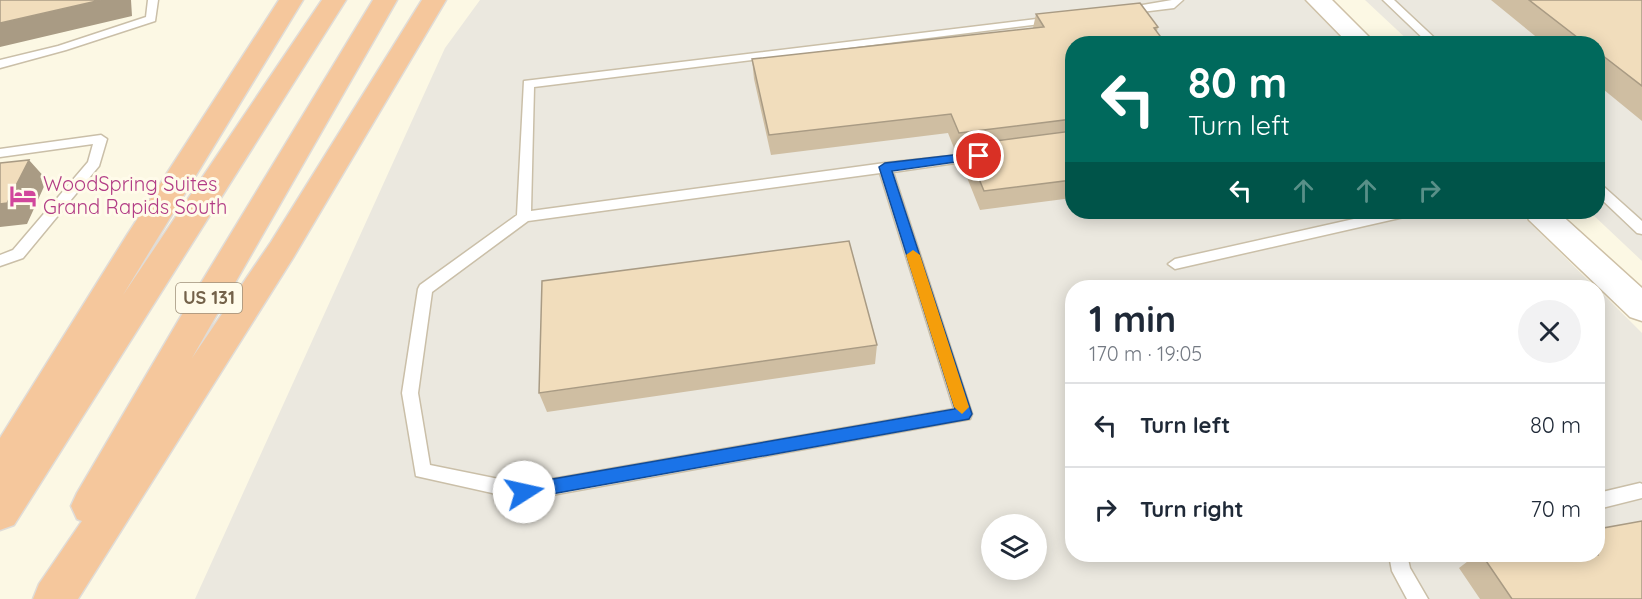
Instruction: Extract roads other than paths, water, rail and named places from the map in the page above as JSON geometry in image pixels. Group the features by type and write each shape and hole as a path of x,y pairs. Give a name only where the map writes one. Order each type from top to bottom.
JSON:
{"highway":[{"path":"0,472 138,243 291,0"},
{"name":"US 131","path":"0,512 334,0"},
{"name":"US 131","path":"38,599 196,320 385,0"},
{"path":"54,599 282,250 434,0"}],"street":[{"path":"1318,0 1356,36"},
{"path":"1547,219 1642,308"}],"lane":[{"path":"0,64 62,48 151,19 153,0"},
{"path":"1116,12 1174,5 1178,0"},
{"path":"1388,0 1427,36"},
{"path":"524,218 528,84 1069,18"},
{"path":"0,153 101,140 94,163 79,181 18,254 0,261"},
{"path":"885,167 964,414 524,492 422,471 410,393 425,289 524,218 885,167 1002,153"},
{"path":"1605,195 1642,229"},
{"path":"1175,264 1373,219"},
{"path":"1605,499 1640,491"},
{"path":"1399,562 1401,571 1418,599"}],"place":[{"name":"WoodSpring Suites Grand Rapids South","path":"23,196"}]}
